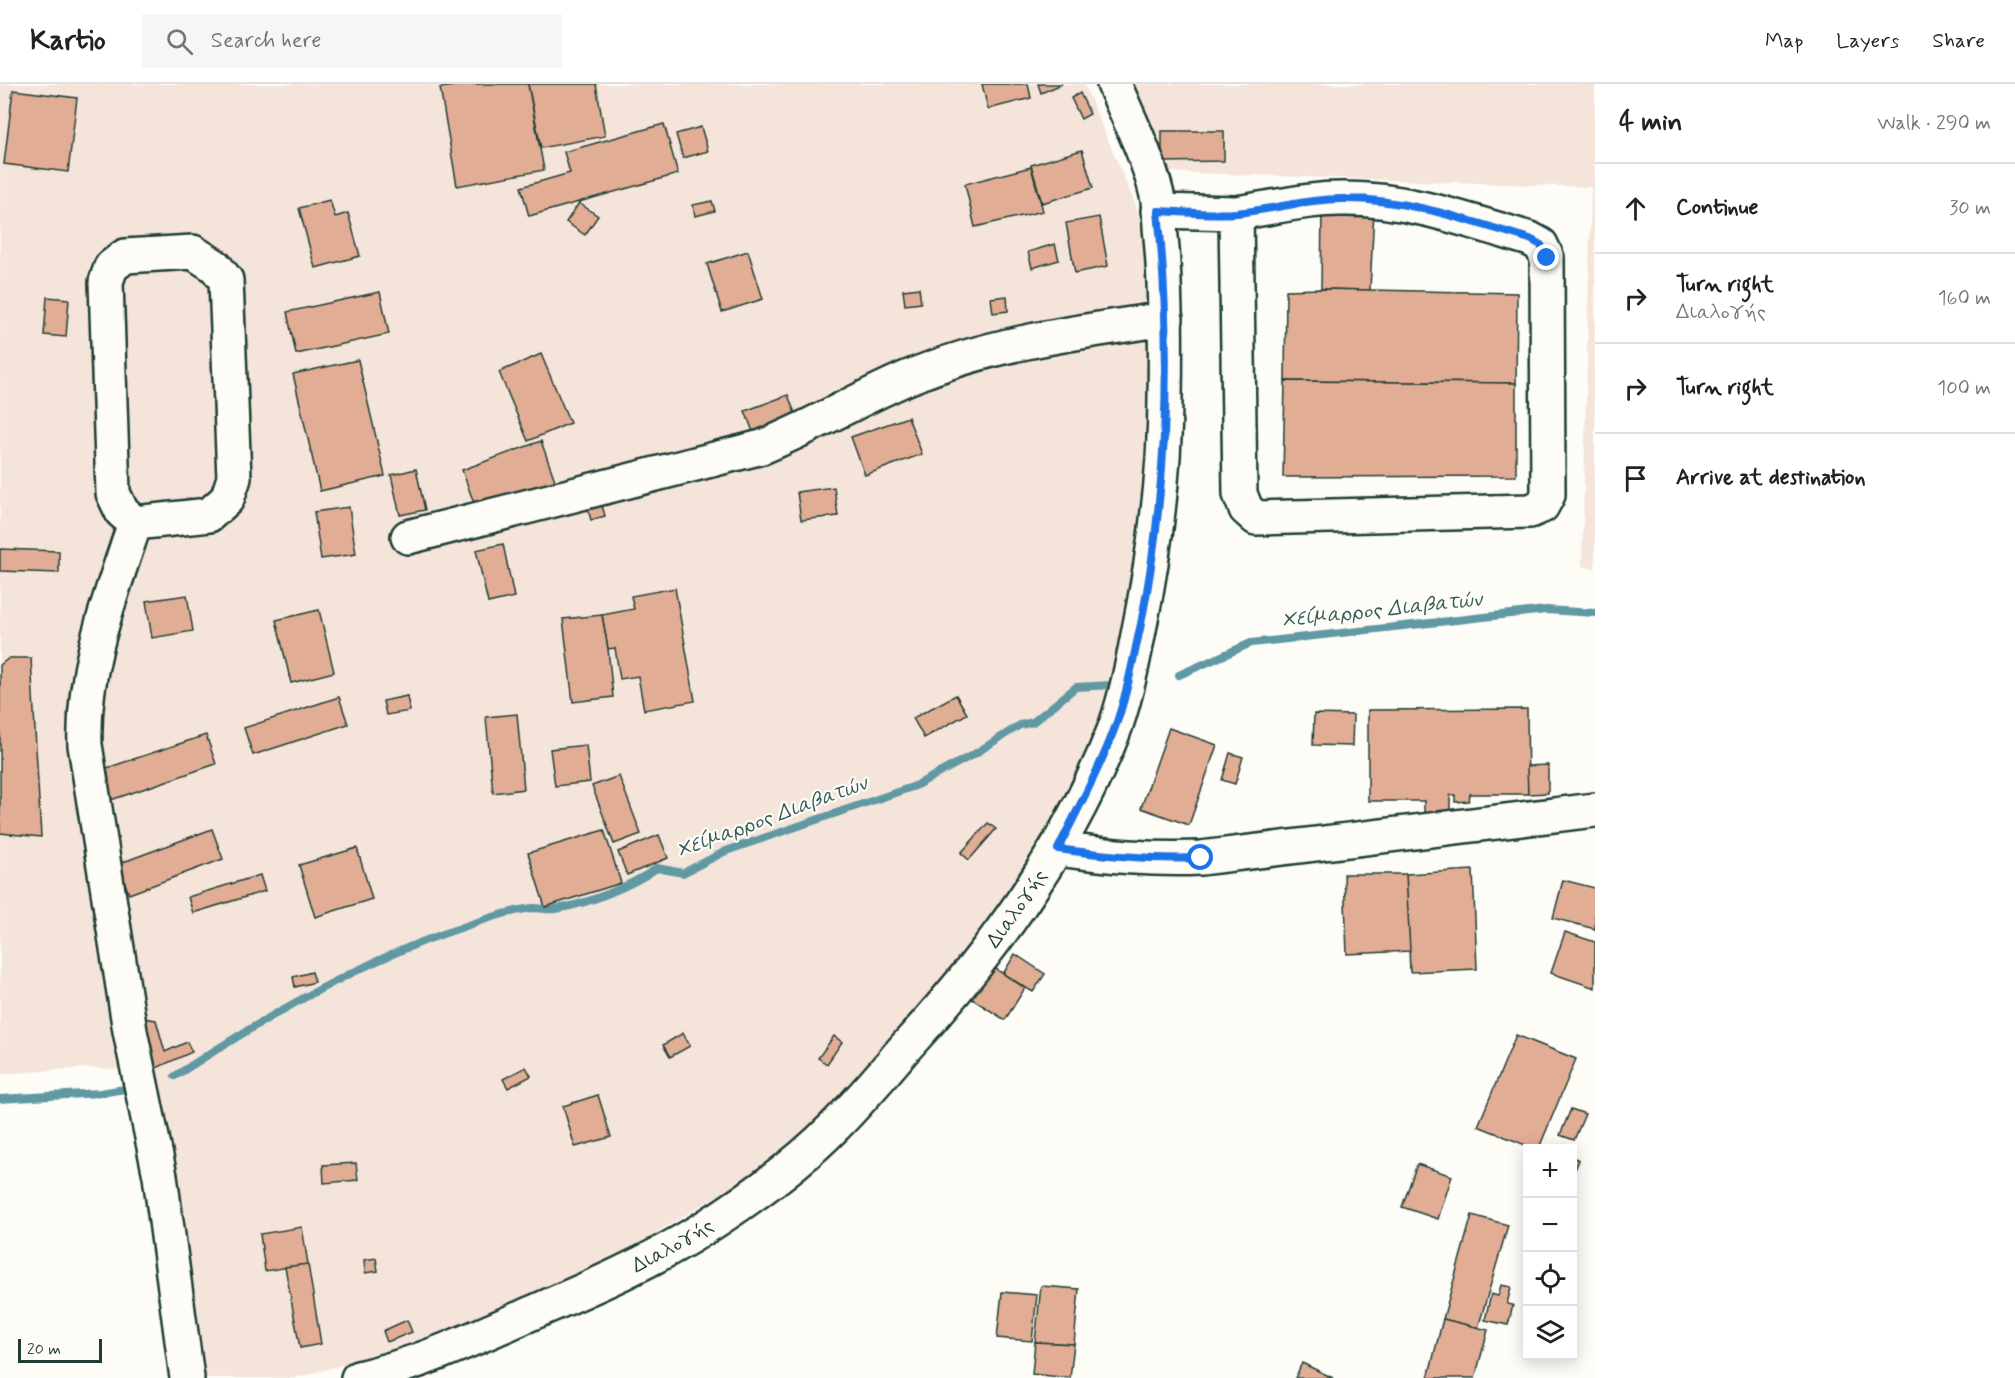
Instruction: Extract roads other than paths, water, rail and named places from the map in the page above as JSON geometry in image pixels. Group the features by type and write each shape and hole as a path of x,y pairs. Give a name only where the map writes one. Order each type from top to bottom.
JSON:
{"street":[{"name":"Διαλογής","path":"358,1378 436,1366 455,1347 640,1264 700,1230 795,1161 833,1128 933,1018 1020,909 1058,849 1114,729 1137,641 1147,590 1165,434 1165,279 1157,197 1144,156 1114,84"},
{"path":"1158,211 1236,213 1323,199 1393,202 1435,211 1530,239 1541,245 1547,258 1548,495 1542,506 1530,511 1256,518 1246,509 1240,494 1236,213"},
{"path":"193,252 215,266 226,280 234,478 227,499 208,514 135,523 122,512 113,493 106,282 111,267 126,256 193,252"},
{"path":"408,537 762,447 799,432 907,378 982,352 1049,336 1166,319"},
{"path":"135,523 104,614 93,660 86,700 85,745 130,1031 159,1176 186,1378"},
{"path":"1058,849 1118,857 1201,858 1595,810"}],"waterway":[{"name":"Χείμαρρος Διαβατών","path":"1179,675 1251,643 1546,610 1595,613"},
{"name":"Χείμαρρος Διαβατών","path":"175,1076 314,992 387,956 471,924 515,911 533,908 556,909 595,899 622,888 657,868 683,873 726,851 915,786 976,753 1020,725 1033,722 1076,687 1111,685"},
{"name":"Χείμαρρος Διαβατών","path":"0,1099 100,1093 125,1089"}]}
